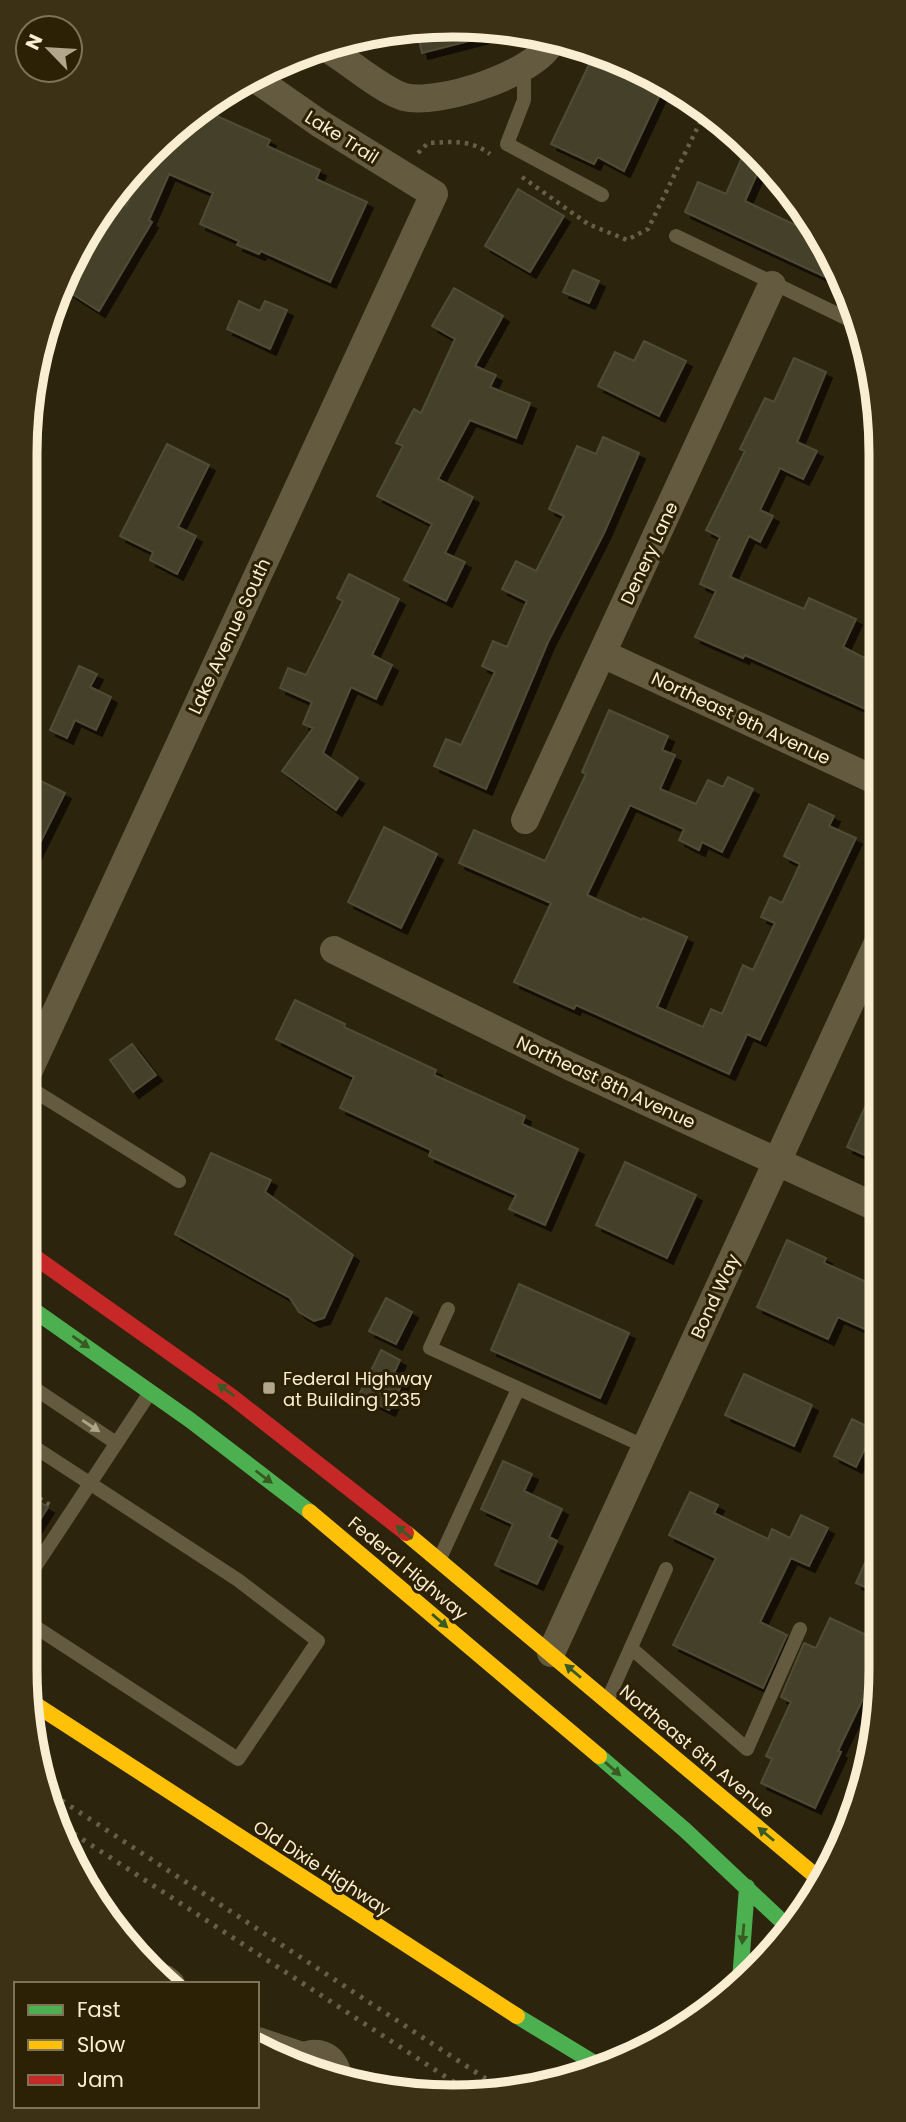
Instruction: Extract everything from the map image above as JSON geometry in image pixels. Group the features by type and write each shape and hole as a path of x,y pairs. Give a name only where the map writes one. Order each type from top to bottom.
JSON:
{"main road":[{"name":"Federal Highway","path":"37,1259 141,1327 238,1399 551,1653"},
{"name":"Federal Highway","path":"37,1313 150,1392 335,1531 685,1830 783,1922"},
{"name":"Northeast 6th Avenue","path":"551,1653 814,1875"},
{"name":"Old Dixie Highway","path":"39,1707 461,1982 592,2061"},
{"path":"741,1969 747,1887"}],"street":[{"path":"336,54 402,97 424,100 524,69 545,48"},
{"name":"Lake Trail","path":"262,84 319,123 434,194"},
{"name":"Lake Avenue South","path":"37,1051 434,194"},
{"name":"Denery Lane","path":"525,820 772,285"},
{"name":"Northeast 9th Avenue","path":"603,654 869,777"},
{"name":"Northeast 8th Avenue","path":"334,950 569,1066 869,1204"},
{"name":"Bond Way","path":"551,1653 869,962"},
{"path":"302,2057 309,2053 324,2055 336,2068"}],"lane":[{"path":"524,69 524,100 507,144 602,195"},
{"path":"676,236 772,285 847,319"},
{"path":"37,1092 179,1181"},
{"path":"448,1309 430,1348 646,1447"},
{"path":"439,1561 518,1389"},
{"path":"37,1391 116,1443"},
{"path":"37,1562 150,1392"},
{"path":"37,1449 238,1580 318,1641 238,1759 37,1628"},
{"path":"608,1700 666,1569"},
{"path":"631,1648 747,1749 800,1629"}],"path":[{"path":"37,1497 68,1516"}],"building":[{"path":"480,38 422,53 419,39"},
{"path":"591,60 661,93 624,171 598,157 594,164 551,144"},
{"path":"212,114 270,140 267,146 320,170 316,179 367,202 330,282 261,251 259,254 237,245 239,241 200,224 213,193 169,174 149,220 152,222 99,311 69,292 107,222 121,203 126,206 140,179 179,140"},
{"path":"743,155 758,171 745,201 795,225 797,220 831,280 685,212 698,182 726,194"},
{"path":"518,189 564,216 530,272 485,246"},
{"path":"573,270 599,281 589,303 563,292"},
{"path":"454,288 503,316 475,366 496,375 490,387 530,403 516,438 470,420 438,479 473,497 445,553 465,562 446,601 404,580 432,524 377,496 403,446 396,443 414,409 421,413 455,339 432,326"},
{"path":"239,301 260,311 265,301 287,310 270,349 227,329"},
{"path":"644,341 686,361 659,416 598,386 615,352 634,361"},
{"path":"794,358 826,372 797,442 817,451 803,479 780,468 760,510 773,516 760,542 749,536 730,577 804,609 809,598 856,619 843,647 869,660 869,711 745,655 743,658 695,637 716,591 700,584 720,537 706,530 745,451 740,449 765,398 774,402"},
{"path":"603,437 639,453 604,533 548,642 486,789 434,766 446,739 461,745 495,672 482,666 493,641 507,647 527,601 502,589 516,561 536,571 564,516 549,509 577,446 596,454"},
{"path":"167,444 209,465 178,527 196,536 177,574 150,560 153,552 120,536"},
{"path":"349,574 399,599 372,655 392,665 376,699 351,687 323,753 358,778 336,810 282,771 313,728 303,724 312,702 280,688 288,668 306,675 343,601 337,598"},
{"path":"79,666 97,674 90,687 111,697 96,730 75,720 67,738 50,730"},
{"path":"609,710 668,736 662,750 675,755 660,789 696,804 708,780 723,787 728,777 753,789 722,852 702,842 699,850 679,840 684,829 630,805 587,895 687,937 657,1007 703,1027 711,1009 722,1014 743,965 753,970 775,923 761,917 770,897 782,903 800,864 784,856 809,804 834,816 829,826 856,838 760,1040 747,1034 729,1074 576,1005 574,1009 514,982 551,903 459,863 474,830 545,861 586,774 582,772"},
{"path":"37,779 65,793 37,849"},
{"path":"384,827 437,854 401,928 348,902"},
{"path":"295,1000 345,1024 344,1027 436,1070 434,1075 525,1116 522,1124 578,1149 545,1225 509,1209 516,1195 429,1156 431,1150 340,1108 354,1077 276,1039"},
{"path":"132,1044 156,1075 133,1092 110,1060"},
{"path":"869,1098 869,1157 847,1147"},
{"path":"211,1153 271,1180 265,1192 353,1255 324,1318 314,1321 299,1312 290,1298 175,1234"},
{"path":"625,1162 696,1195 667,1258 596,1225"},
{"path":"787,1240 826,1258 824,1263 869,1283 867,1330 838,1317 828,1339 757,1307"},
{"path":"519,1284 629,1333 600,1398 491,1350"},
{"path":"386,1298 412,1312 396,1344 369,1331"},
{"path":"381,1350 400,1360 394,1373 405,1378 389,1410 359,1395"},
{"path":"744,1374 812,1405 794,1446 725,1415"},
{"path":"852,1419 869,1428 869,1440 856,1467 834,1456"},
{"path":"503,1461 532,1474 524,1491 562,1509 549,1537 557,1541 537,1584 495,1565 513,1524 481,1509"},
{"path":"690,1492 718,1505 714,1513 768,1539 772,1529 790,1538 801,1515 828,1528 809,1566 791,1558 760,1622 787,1635 763,1688 673,1645 716,1558 669,1535"},
{"path":"37,1501 48,1507 37,1524"},
{"path":"869,1554 869,1589 856,1583"},
{"path":"830,1618 869,1636 868,1688 815,1808 761,1783 772,1759 766,1756 791,1702 781,1697 804,1643 816,1648"}],"railway":[{"path":"57,1798 492,2083"},
{"path":"69,1831 458,2085"}],"traffic: fast":[{"path":"37,1312 190,1420 310,1512"},
{"path":"599,1756 685,1830 783,1922"},
{"path":"741,1969 747,1887"},
{"path":"517,2016 592,2061"}],"traffic: slow":[{"path":"310,1512 599,1756"},
{"path":"406,1533 814,1875"},
{"path":"39,1707 517,2016"}],"traffic: jam":[{"path":"37,1259 231,1396 406,1533"}],"place":[{"name":"Federal Highway at Building 1235","path":"269,1388"}]}
